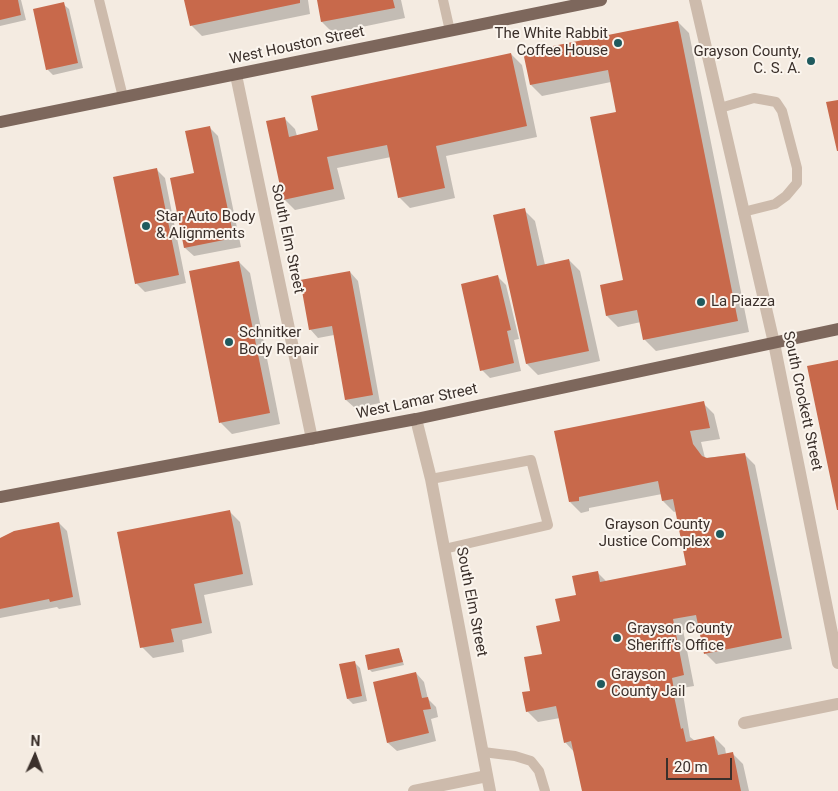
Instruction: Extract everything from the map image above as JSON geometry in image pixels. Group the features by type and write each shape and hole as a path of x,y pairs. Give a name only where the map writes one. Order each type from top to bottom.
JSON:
{"main road":[{"name":"West Houston Street","path":"0,122 601,0"},
{"name":"West Lamar Street","path":"0,497 416,420 838,329"}],"street":[{"name":"South Crockett Street","path":"694,0 774,342 838,663"},
{"name":"South Elm Street","path":"236,75 312,440"},
{"name":"South Elm Street","path":"416,420 431,479 490,791"},
{"path":"744,723 838,704"},
{"path":"414,791 487,776"}],"lane":[{"path":"99,0 123,97"},
{"path":"443,0 450,31"},
{"path":"720,108 754,98 776,102 782,111 796,168 797,183 786,196 775,204 743,212"},
{"path":"431,479 531,460 548,525 444,549"},
{"path":"483,752 515,756 531,762 539,771 545,791"}],"building":[{"path":"0,0 18,0 21,15 0,20"},
{"path":"184,0 300,0 300,3 190,26"},
{"path":"317,0 393,0 395,8 321,22"},
{"path":"64,2 78,63 46,70 33,9"},
{"path":"678,21 738,321 643,340 637,310 606,316 600,285 623,280 590,117 616,112 608,70 530,85 523,52"},
{"path":"511,53 527,126 436,146 445,188 398,198 387,145 327,157 334,189 283,200 266,121 285,117 289,137 318,130 311,96"},
{"path":"838,100 838,151 837,151 826,102"},
{"path":"210,126 234,238 184,248 170,178 194,173 185,131"},
{"name":"Star Auto Body & Alignments","path":"157,168 179,275 135,284 113,177"},
{"path":"525,208 537,266 569,259 589,351 526,364 493,215"},
{"name":"Schnitker Body Repair","path":"239,261 270,413 219,423 189,271"},
{"path":"350,271 373,395 345,400 332,326 309,330 300,280"},
{"path":"498,275 511,330 507,331 514,363 480,371 461,284"},
{"path":"838,360 838,510 837,510 807,366"},
{"path":"704,401 710,428 690,431 693,444 702,456 707,458 745,453 782,638 704,654 696,615 673,619 684,675 672,678 673,691 681,729 683,728 686,742 714,736 718,755 733,752 741,791 582,791 571,741 564,743 556,706 526,712 522,692 530,691 524,657 542,654 536,626 560,621 555,599 576,595 572,576 598,571 600,582 686,565 673,499 662,501 658,481 579,497 579,501 569,502 554,431"},
{"path":"230,510 243,574 194,584 202,623 171,629 174,642 140,648 117,532"},
{"path":"59,522 73,597 50,602 49,599 0,609 0,538 14,531"},
{"path":"399,648 403,662 368,670 365,655"},
{"path":"355,661 362,696 347,699 339,664"},
{"path":"416,672 422,698 428,697 431,709 423,710 429,733 387,743 373,682"}],"place":[{"name":"The White Rabbit Coffee House","path":"618,43"},
{"name":"Grayson County, C. S. A.","path":"811,61"},
{"name":"Star Auto Body & Alignments","path":"146,226"},
{"name":"La Piazza","path":"701,302"},
{"name":"Schnitker Body Repair","path":"229,342"},
{"name":"Grayson County Justice Complex","path":"720,534"},
{"name":"Grayson County Sheriff’s Office","path":"617,638"},
{"name":"Grayson County Jail","path":"601,684"}]}
